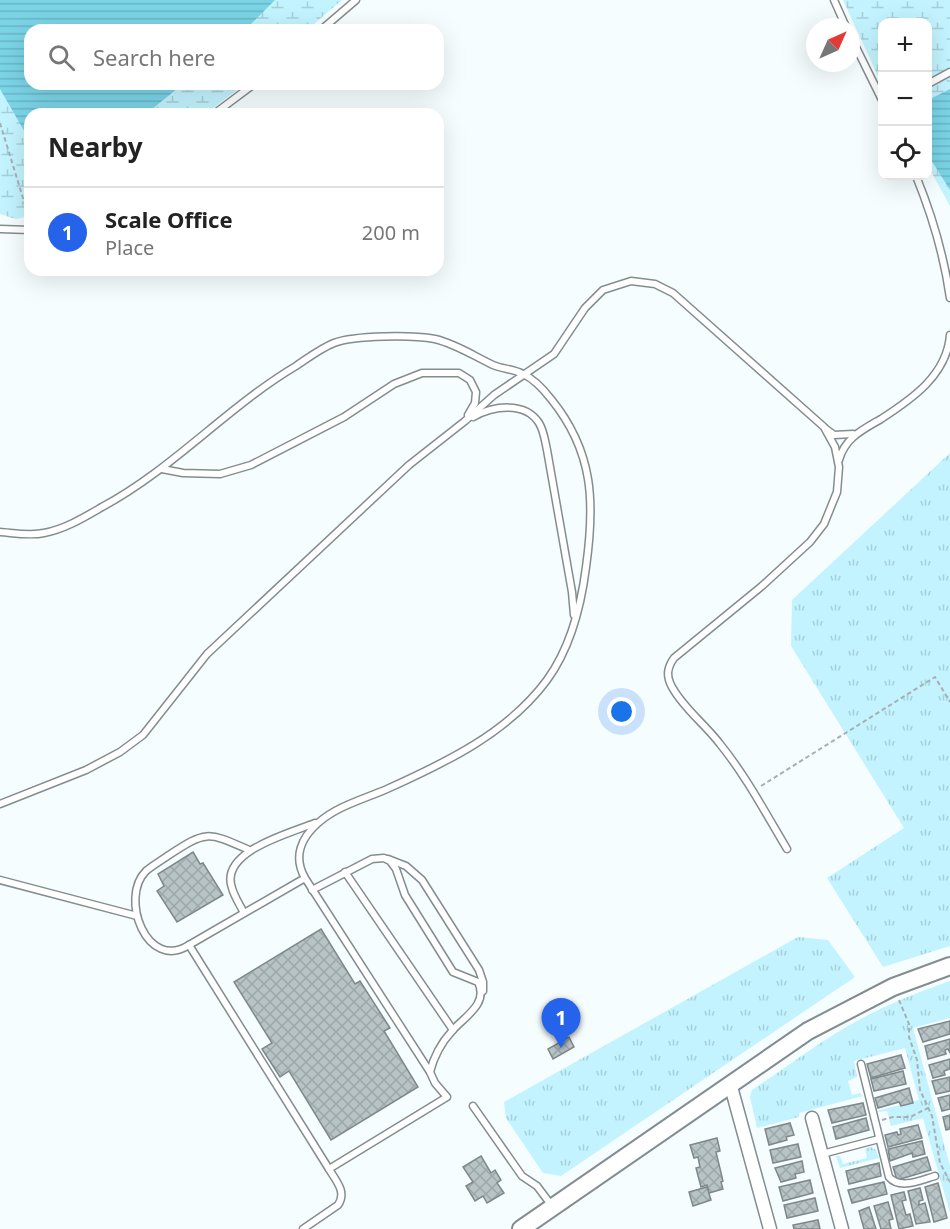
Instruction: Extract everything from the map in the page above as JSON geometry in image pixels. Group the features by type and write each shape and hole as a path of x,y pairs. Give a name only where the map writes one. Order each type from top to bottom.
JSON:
{"main road":[{"path":"521,1229 808,1031 893,987 950,966"}],"street":[{"path":"730,1083 770,1229"},
{"path":"812,1118 842,1229"}],"lane":[{"path":"328,24 356,0"},
{"path":"834,0 842,18"},
{"path":"860,55 878,92"},
{"path":"932,81 950,72"},
{"path":"222,108 246,90"},
{"path":"917,180 934,227 950,298"},
{"path":"0,230 24,230"},
{"path":"0,804 86,770 120,752 143,735 207,654 409,465 494,395 554,354 585,308 603,290 631,281 655,284 673,293 834,435 848,436 857,433"},
{"path":"838,464 847,441 921,392 939,369 950,342 950,335"},
{"path":"0,532 40,534 63,528 120,498 162,469 235,408 283,374 333,343 360,337 434,339 468,351 495,366 524,374 541,387 559,409 574,434 585,460 591,499 590,531 582,599 569,640 548,679 519,711 479,742 430,770 336,811 319,822 249,850 240,858 231,873 231,887 244,913"},
{"path":"162,469 220,474 251,465 344,417 394,384 422,373 459,373 470,381 476,392 475,403 465,421"},
{"path":"465,421 481,412 507,408 515,408 530,414 538,421 544,434 573,592 574,625"},
{"path":"788,849 720,744 683,704 672,687 668,666 675,657 762,586 810,542 824,524 837,492 838,464 835,447 824,427"},
{"path":"319,822 303,840 297,856 304,878 435,1083 447,1097 329,1169"},
{"path":"249,850 208,835 195,838 146,871 140,880 135,901 137,916 142,929 157,947 175,951 182,950 304,878"},
{"path":"312,890 372,859 384,858 406,866 422,880 479,970 483,982 480,998 468,1016 453,1030 434,1058 430,1072"},
{"path":"384,858 396,869 405,895 453,972 478,982 482,989 480,998"},
{"path":"345,872 453,1030"},
{"path":"0,880 137,916"},
{"path":"189,945 343,1193 338,1205 303,1229"},
{"path":"861,1064 889,1177 894,1183 902,1184 935,1176"},
{"path":"474,1106 522,1176 537,1186 553,1207"},
{"path":"822,1154 879,1139"}],"path":[{"path":"0,123 24,202"},
{"path":"752,792 935,677 950,702"},
{"path":"893,987 906,1013 909,1037 917,1060 920,1090 935,1128 940,1163 950,1182"},
{"path":"875,1122 893,1117 910,1117 928,1108"}],"green space":[{"path":"0,0 342,0 314,24 24,24 24,90 237,90 213,108 24,108 24,217 16,219 0,214"},
{"path":"843,0 950,0 950,206 932,173 932,18 878,18 878,76 860,37 860,18 851,18"},
{"path":"950,453 950,946 883,967 827,878 904,828 791,646 792,600"},
{"path":"798,937 828,940 855,977 561,1176 543,1173 506,1118 504,1102"},
{"path":"950,981 950,1018 913,1028 950,1166 950,1213 923,1118 891,1126 887,1111 877,1111 919,1100 905,1048 854,1061 857,1077 848,1081 852,1095 860,1093 863,1096 799,1113 799,1117 757,1128 750,1097 752,1090 860,1019 924,990"},
{"path":"871,1147 876,1150 879,1158 840,1168 836,1156 840,1156 843,1164 867,1158 865,1149"}],"water":[{"path":"0,0 275,0 251,24 24,24 24,90 176,90 153,108 24,108 24,131 0,89"},
{"path":"950,89 950,190 932,161 932,98"}],"building":[{"path":"193,852 200,864 203,863 223,895 177,922 157,891 164,886 158,874"},
{"path":"321,929 355,984 360,981 390,1028 384,1031 418,1087 331,1140 289,1071 280,1077 262,1049 272,1043 234,982"},
{"path":"950,1021 950,1034 923,1042 918,1029"},
{"path":"569,1037 574,1047 553,1059 548,1049"},
{"path":"950,1039 950,1053 948,1049 945,1050 946,1054 928,1059 925,1046"},
{"path":"901,1055 905,1068 871,1078 867,1064"},
{"path":"950,1059 950,1069 944,1071 945,1075 933,1078 929,1065"},
{"path":"903,1071 906,1084 874,1091 871,1079"},
{"path":"950,1077 950,1091 936,1094 932,1081"},
{"path":"909,1088 913,1103 901,1106 899,1102 878,1108 875,1098"},
{"path":"950,1095 950,1109 942,1111 938,1098"},
{"path":"863,1103 866,1115 832,1123 828,1110"},
{"path":"950,1115 950,1129 946,1130 943,1117"},
{"path":"866,1118 869,1130 836,1139 833,1127"},
{"path":"790,1123 794,1135 786,1137 787,1140 769,1145 765,1129"},
{"path":"918,1125 922,1138 888,1147 885,1135 897,1132 898,1135 901,1134 900,1129"},
{"path":"717,1138 720,1151 716,1152 723,1189 709,1193 707,1185 701,1187 696,1168 700,1167 698,1157 694,1158 690,1145"},
{"path":"922,1141 925,1154 913,1157 912,1153 890,1161 888,1149"},
{"path":"798,1144 801,1157 773,1163 770,1150"},
{"path":"481,1156 491,1173 495,1170 501,1180 497,1183 504,1193 487,1203 483,1196 475,1201 466,1186 473,1182 463,1167"},
{"path":"927,1157 931,1170 897,1180 893,1167"},
{"path":"802,1161 804,1172 795,1174 796,1178 781,1182 775,1168"},
{"path":"879,1163 881,1176 849,1184 846,1171"},
{"path":"810,1180 813,1193 783,1201 779,1187"},
{"path":"884,1182 887,1194 852,1203 848,1190"},
{"path":"938,1183 947,1218 934,1222 925,1187"},
{"path":"707,1187 711,1200 693,1206 689,1192"},
{"path":"920,1188 923,1200 919,1201 919,1205 925,1203 930,1222 916,1224 908,1191"},
{"path":"904,1192 906,1200 902,1201 906,1215 910,1214 913,1226 899,1229 891,1195"},
{"path":"815,1198 818,1211 787,1218 784,1205"},
{"path":"888,1202 893,1219 889,1220 891,1229 881,1229 874,1206"},
{"path":"869,1207 876,1229 864,1229 859,1211"},
{"path":"818,1220 820,1229 794,1229 793,1225"}],"place":[{"name":"Scale Office","path":"561,1048"}]}
